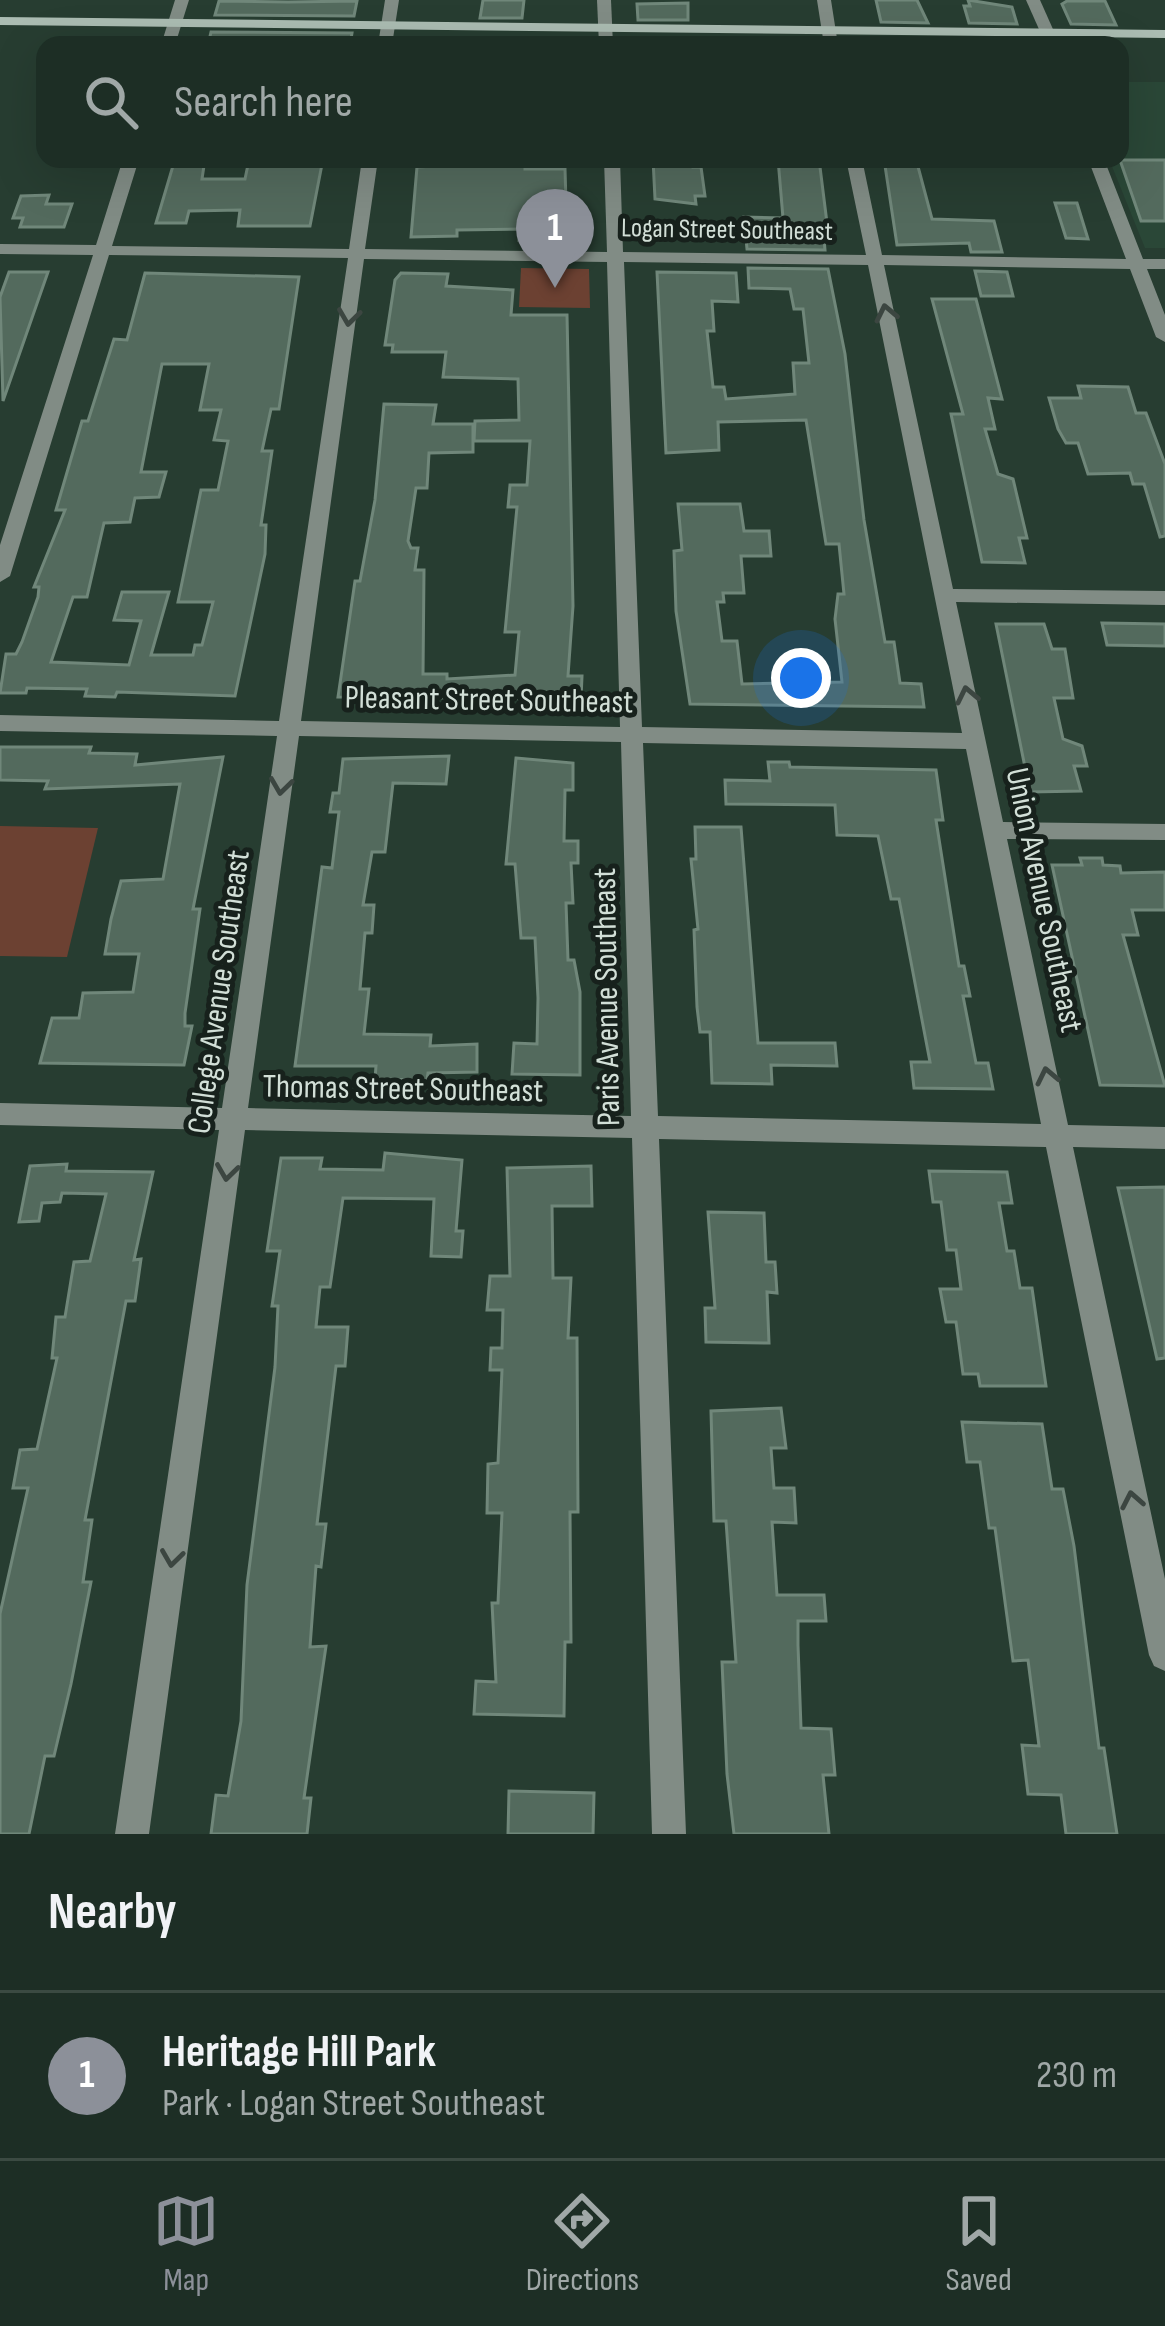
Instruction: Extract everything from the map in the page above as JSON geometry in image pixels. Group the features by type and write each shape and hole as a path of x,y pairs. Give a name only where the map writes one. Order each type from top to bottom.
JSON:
{"main road":[{"path":"0,21 605,26 792,36"},
{"path":"1119,36 1165,34"}],"street":[{"path":"171,36 182,0"},
{"path":"386,36 392,0"},
{"path":"604,0 606,36"},
{"path":"824,0 829,36"},
{"path":"1034,0 1049,36"},
{"path":"0,576 127,168"},
{"name":"College Avenue Southeast","path":"132,1834 369,168"},
{"name":"Paris Avenue Southeast","path":"612,168 669,1834"},
{"name":"Union Avenue Southeast","path":"856,168 1060,1136 1153,1548 1165,1655"},
{"path":"1099,168 1165,337"},
{"name":"Logan Street Southeast","path":"0,249 1165,264"},
{"path":"946,595 1165,598"},
{"name":"Pleasant Street Southeast","path":"0,723 977,740"},
{"path":"995,830 1165,832"},
{"name":"Thomas Street Southeast","path":"0,1114 234,1123 1165,1138"}],"shaded area":[{"path":"1129,82 1165,82 1165,248 1145,248 1113,168 1129,168"},
{"path":"521,268 589,269 590,308 519,307"},
{"path":"0,826 98,828 67,957 0,956"}],"building":[{"path":"483,0 524,0 522,18 480,18"},
{"path":"876,0 917,0 928,23 881,22"},
{"path":"968,0 1012,7 1017,24 969,23 964,6 970,6"},
{"path":"219,1 357,1 354,16 215,15"},
{"path":"1105,1 1116,25 1071,24 1062,4"},
{"path":"688,3 688,20 638,20 637,4"},
{"path":"211,32 352,33 352,36 210,36"},
{"path":"1129,160 1165,160 1165,221 1141,221 1123,168 1129,168"},
{"path":"172,168 204,168 202,179 245,179 247,168 321,168 310,226 238,226 240,210 189,211 186,223 156,223"},
{"path":"417,168 565,169 567,236 519,240 520,229 457,230 457,236 411,237"},
{"path":"653,168 701,168 705,196 695,196 696,204 655,199"},
{"path":"779,168 820,168 829,239 824,239 825,250 747,249 744,217 783,218"},
{"path":"885,168 918,168 932,219 994,221 1002,252 971,252 969,243 897,245"},
{"path":"49,195 46,204 72,204 64,227 20,227 23,218 13,218 21,196"},
{"path":"1055,203 1077,203 1088,239 1066,238"},
{"path":"748,268 828,269 845,354 864,520 885,642 894,642 900,683 921,684 924,707 690,704 676,611 674,551 682,550 678,504 740,504 744,531 769,531 771,556 741,556 744,593 723,593 724,602 717,602 722,641 737,641 742,684 842,682 835,619 838,594 844,594 839,544 826,544 806,420 718,422 719,450 666,453 657,272 736,273 738,302 712,301 714,331 707,331 713,387 724,387 726,399 795,394 793,363 809,363 803,309 794,309 790,289 749,288"},
{"path":"975,271 1007,272 1013,296 981,296"},
{"path":"9,272 48,272 3,401 0,297"},
{"path":"145,273 299,277 279,409 271,409 262,451 272,451 261,525 266,525 265,554 235,696 117,692 115,697 85,696 87,689 27,688 26,693 0,693 6,654 16,654 22,642 38,597 39,587 34,587 65,510 56,510 82,421 88,421 114,339 127,340","holes":["162,364 209,364 200,410 221,410 214,440 228,441 218,490 201,490 178,602 213,602 202,645 195,645 193,655 151,655 169,592 122,592 114,620 141,621 129,665 51,662 73,597 87,597 104,523 130,522 135,498 159,497 166,472 141,472"]},
{"path":"401,273 448,274 446,286 513,290 511,315 567,315 573,606 568,676 582,676 581,699 338,697 355,581 360,581 375,500 384,404 436,405 433,424 473,424 473,452 429,453 427,488 416,488 408,541 411,548 418,548 415,570 424,570 423,674 447,674 447,679 515,675 519,632 505,632 517,507 508,507 510,485 527,485 530,441 474,441 475,421 519,420 518,379 443,377 446,352 392,352 393,345 385,345 395,280"},
{"path":"932,299 976,299 1002,399 988,398 995,429 985,429 998,474 1013,479 1027,538 1019,538 1025,563 982,562 951,414 963,414"},
{"path":"1078,386 1128,387 1136,413 1146,413 1165,464 1165,536 1160,537 1144,484 1133,484 1130,473 1088,474 1078,443 1066,443 1049,398 1081,398"},
{"path":"1102,623 1165,624 1165,646 1107,645"},
{"path":"996,624 1044,624 1052,649 1065,649 1073,698 1054,698 1063,739 1082,746 1087,766 1074,766 1081,791 1030,792"},
{"path":"0,747 91,747 89,753 137,754 135,765 223,757 193,909 200,909 185,1013 185,1026 192,1026 184,1065 40,1063 52,1018 79,1018 83,993 133,992 139,954 105,954 111,919 121,881 163,879 180,784 45,789 48,781 0,780"},
{"path":"449,756 446,784 393,783 385,852 372,852 363,905 374,905 372,933 365,933 360,989 369,989 364,1034 431,1035 430,1046 477,1044 477,1072 428,1073 427,1080 375,1079 376,1066 295,1066 322,867 332,868 339,812 330,812 333,793 339,793 343,759"},
{"path":"516,758 573,763 573,790 565,790 564,841 578,841 578,863 571,863 573,903 566,903 568,960 574,960 580,992 580,1075 512,1074 514,1043 537,1044 538,998 535,938 521,938 515,864 506,864"},
{"path":"768,762 789,762 790,767 936,770 943,820 936,820 959,966 964,966 970,996 963,996 976,1063 988,1063 993,1089 914,1088 911,1062 930,1062 899,899 891,899 878,836 837,835 835,805 726,804 725,780 770,781"},
{"path":"695,827 741,827 758,1043 835,1043 837,1066 771,1065 772,1084 712,1083 710,1032 700,1032 697,1007 694,930 698,929 691,859 696,859"},
{"path":"1080,858 1102,858 1103,865 1120,866 1121,873 1165,872 1165,910 1132,910 1138,935 1123,935 1165,1086 1100,1085 1052,865 1082,865"},
{"path":"385,1153 462,1160 456,1231 463,1231 461,1257 431,1256 434,1199 343,1198 330,1287 320,1287 316,1327 348,1327 345,1366 336,1366 317,1524 326,1524 321,1567 316,1566 310,1647 326,1646 304,1798 311,1798 307,1834 211,1834 216,1795 228,1796 241,1721 247,1585 275,1367 278,1306 272,1306 280,1251 267,1251 281,1158 322,1158 320,1169 383,1170"},
{"path":"67,1164 66,1171 153,1172 134,1260 141,1259 135,1301 126,1301 85,1520 92,1520 83,1582 91,1582 71,1684 54,1756 45,1756 29,1834 0,1834 0,1614 28,1488 13,1488 20,1450 37,1449 57,1358 52,1358 56,1317 65,1317 74,1262 90,1261 106,1194 62,1193 60,1202 42,1203 39,1221 19,1222 30,1166"},
{"path":"591,1166 592,1206 552,1206 553,1278 571,1278 568,1338 577,1338 578,1512 570,1512 571,1642 565,1642 564,1716 474,1714 476,1681 496,1682 492,1603 498,1603 502,1513 487,1513 488,1464 498,1463 502,1370 490,1370 491,1348 502,1348 503,1310 487,1310 490,1276 510,1276 507,1168"},
{"path":"929,1171 1007,1172 1012,1203 999,1203 1007,1251 1014,1251 1020,1288 1032,1288 1046,1386 980,1386 978,1374 963,1374 956,1322 946,1322 940,1289 961,1289 956,1250 947,1250 941,1202 933,1202"},
{"path":"1165,1187 1165,1358 1157,1359 1118,1188"},
{"path":"708,1212 764,1213 766,1262 775,1262 777,1293 767,1292 769,1343 706,1342 705,1308 715,1308"},
{"path":"781,1408 786,1448 771,1448 774,1488 794,1488 796,1523 772,1522 777,1595 824,1595 826,1621 798,1621 798,1645 801,1728 831,1729 835,1775 823,1775 829,1834 734,1834 727,1774 722,1662 736,1662 726,1521 714,1521 711,1411"},
{"path":"962,1422 1042,1424 1052,1489 1063,1489 1074,1546 1099,1748 1104,1748 1117,1834 1066,1834 1061,1795 1028,1794 1022,1745 1039,1746 1028,1660 1013,1661 995,1528 989,1528 980,1462 967,1462"},
{"path":"509,1791 594,1793 593,1834 508,1834"}],"place":[{"name":"Heritage Hill Park","path":"555,288"}]}
